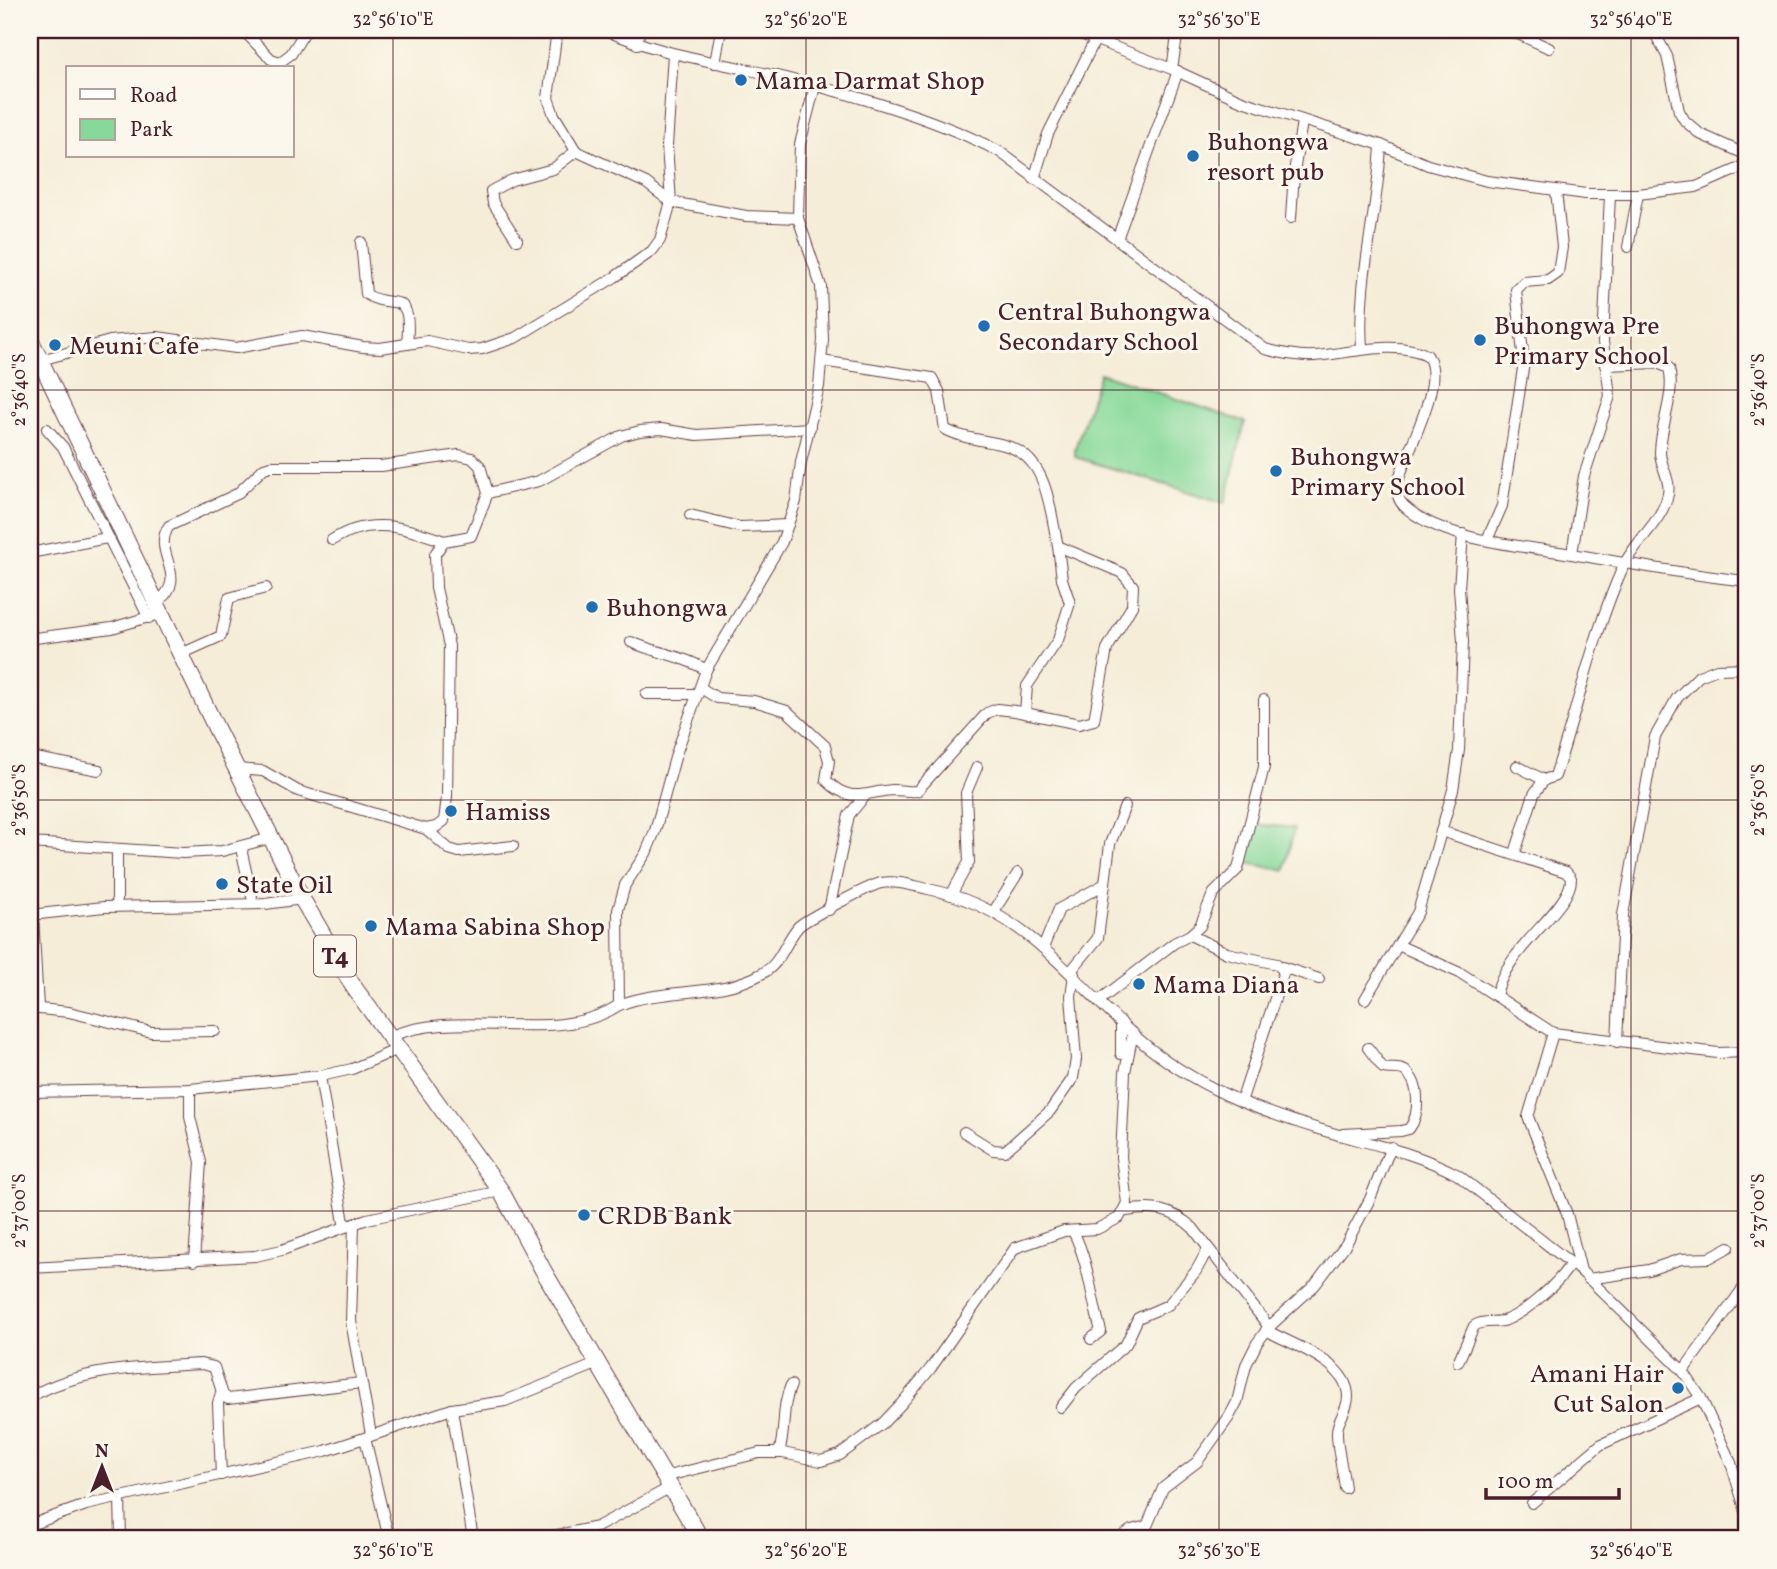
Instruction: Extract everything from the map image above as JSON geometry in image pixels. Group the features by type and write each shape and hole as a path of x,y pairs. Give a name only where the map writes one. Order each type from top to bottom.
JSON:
{"highway":[{"name":"T4","path":"30,339 35,362 156,611 181,654 302,899 353,986 502,1191 543,1270 701,1539"}],"street":[{"path":"243,30 271,58 280,62 291,54 306,30"},
{"path":"557,30 548,97 554,115 576,150 646,183 671,202 746,216 799,218"},
{"path":"606,30 637,44 673,54 815,86 976,139 1000,152 1265,349 1314,356 1362,348 1418,350 1432,361 1433,372 1418,433 1399,474 1398,495 1406,507 1463,534 1487,540 1624,564 1747,581"},
{"path":"637,44 640,30"},
{"path":"715,63 721,30"},
{"path":"1070,30 1175,70 1242,101 1381,145 1460,175 1556,191 1610,195 1696,187 1747,165"},
{"path":"1117,239 1175,70 1178,30"},
{"path":"1509,30 1549,48"},
{"path":"1653,30 1667,56 1679,111 1685,121 1700,134 1747,155"},
{"path":"1034,179 1048,134 1095,40"},
{"path":"35,362 110,341 157,337 236,348 302,336 363,347 427,341 454,349 482,349 514,338 615,277 652,251 660,240 671,202 667,146 673,54"},
{"path":"619,1004 618,909 625,886 646,853 655,831 676,754 706,670 769,564 788,525 810,428 822,361 824,316 821,286 799,218 800,145 815,86"},
{"path":"1291,218 1302,121"},
{"path":"1362,348 1362,287 1379,182 1381,145"},
{"path":"517,240 493,203 491,191 512,180 553,169 576,150"},
{"path":"1487,540 1502,506 1524,362 1516,290 1524,282 1548,280 1558,273 1562,247 1556,191"},
{"path":"1628,247 1638,194"},
{"path":"1572,554 1584,476 1610,396 1603,342 1610,195"},
{"path":"361,242 366,294 397,301 403,306 408,320 407,344"},
{"path":"822,361 932,378 939,391 945,429 1007,446 1035,467 1049,492 1062,579 1070,603 1058,640 1027,686 1026,713"},
{"path":"1516,850 1534,794 1544,780 1555,776 1583,681 1624,564 1663,508 1668,493 1660,452 1670,372 1665,365 1657,363 1605,365"},
{"path":"488,493 539,481 621,436 640,431 661,429 697,435 810,428"},
{"path":"47,429 63,447 107,538 156,611"},
{"path":"35,638 112,628 156,611 170,592 173,582 163,540 169,526 237,494 264,468 381,466 459,455 472,458 480,466 488,493 471,536 443,541 387,525 364,526 346,531 332,540"},
{"path":"690,515 740,527 788,525"},
{"path":"1365,999 1421,904 1453,790 1459,750 1463,641 1459,570 1463,534"},
{"path":"30,554 107,538"},
{"path":"426,829 436,827 444,821 447,797 449,646 436,588 435,560 436,548 443,541"},
{"path":"646,694 700,691 717,698 754,701 787,711 825,746 829,761 826,780 846,793 864,796 892,790 917,791 987,713 997,709 1079,724 1094,720 1107,649 1132,606 1133,586 1122,573 1058,546"},
{"path":"181,654 221,636 229,598 266,588"},
{"path":"631,642 653,652 692,661 706,670"},
{"path":"1617,1042 1623,915 1655,737 1678,698 1699,676 1717,669 1747,668"},
{"path":"1100,1000 1200,926 1213,894 1238,869 1264,766 1264,700"},
{"path":"30,757 99,770"},
{"path":"1517,766 1544,780"},
{"path":"951,895 970,854 966,793 977,767"},
{"path":"236,769 263,771 298,791 426,829 449,849 459,852 513,846"},
{"path":"830,911 849,815 864,796"},
{"path":"964,1132 993,1150 1005,1151 1039,1123 1062,1095 1076,1070 1071,1007 1072,972 1098,938 1112,833 1125,806"},
{"path":"1441,831 1486,843 1566,873 1571,878 1566,897 1504,969 1496,996"},
{"path":"30,843 69,843 117,850 183,853 222,851 271,838"},
{"path":"243,846 242,853 252,897"},
{"path":"117,850 117,899"},
{"path":"994,911 1018,873"},
{"path":"30,1092 190,1089 320,1076 352,1069 394,1043 405,1031 446,1025 575,1023 601,1017 619,1004 638,997 704,990 760,975 776,962 803,922 882,883 951,895 994,911 1043,947 1133,1033 1187,1076 1241,1102 1339,1135 1391,1147 1458,1175 1585,1275 1683,1371 1701,1398 1731,1463 1747,1515"},
{"path":"1043,947 1059,909 1105,884"},
{"path":"215,1031 150,1032 34,1008 31,915 104,907 265,904 302,899"},
{"path":"1190,935 1227,953 1319,979"},
{"path":"1398,945 1462,974 1553,1034 1718,1053 1747,1052"},
{"path":"1241,1102 1284,975 1282,967"},
{"path":"1121,1021 1121,1054"},
{"path":"1126,1211 1127,1196 1121,1157 1124,1099 1133,1033"},
{"path":"1553,1034 1528,1117 1564,1207 1585,1275"},
{"path":"1339,1135 1361,1131 1401,1131 1409,1129 1417,1116 1414,1086 1408,1074 1402,1070 1383,1068 1368,1048"},
{"path":"320,1076 349,1223 351,1321 368,1437 389,1539"},
{"path":"190,1089 190,1117 201,1162 194,1261"},
{"path":"1119,1539 1131,1530 1147,1526 1163,1488 1197,1462 1229,1417 1237,1402 1246,1365 1268,1329 1315,1285 1346,1244 1370,1199 1391,1147"},
{"path":"30,1268 255,1256 282,1250 349,1223 502,1191"},
{"path":"539,1539 597,1527 668,1482 735,1457 779,1453 829,1460 883,1423 931,1368 1015,1248 1047,1236 1097,1229 1119,1218 1126,1211 1151,1208 1174,1213 1193,1228 1268,1329 1319,1358 1338,1375 1346,1388 1346,1408 1336,1433 1345,1488"},
{"path":"1073,1231 1089,1268 1094,1312 1101,1331 1091,1339"},
{"path":"1585,1275 1649,1270 1681,1259 1709,1258 1729,1247"},
{"path":"1061,1407 1076,1388 1126,1344 1138,1318 1168,1305 1208,1249"},
{"path":"1458,1362 1474,1326 1486,1321 1507,1319 1532,1303 1570,1265"},
{"path":"1683,1371 1747,1283"},
{"path":"30,1525 55,1515 120,1497 221,1475 368,1437 452,1409 505,1401 599,1363"},
{"path":"30,1396 69,1380 99,1373 201,1364 214,1367 223,1395"},
{"path":"221,1475 218,1402 221,1393 235,1399 361,1383"},
{"path":"779,1453 785,1426 785,1403 791,1385"},
{"path":"1532,1503 1600,1445 1701,1398"},
{"path":"452,1409 473,1539"},
{"path":"120,1497 121,1539"}],"green space":[{"path":"1100,373 1245,422 1225,503 1075,457 1075,449"},
{"path":"1255,824 1294,828 1285,870 1246,863"}],"place":[{"name":"Mama Darmat Shop","path":"741,80"},
{"name":"Buhongwa resort pub","path":"1193,156"},
{"name":"Central Buhongwa Secondary School","path":"984,326"},
{"name":"Buhongwa Pre Primary School","path":"1480,340"},
{"name":"Meuni Cafe","path":"55,345"},
{"name":"Buhongwa Primary School","path":"1276,471"},
{"name":"Buhongwa","path":"592,607"},
{"name":"Hamiss","path":"451,811"},
{"name":"State Oil","path":"222,884"},
{"name":"Mama Sabina Shop","path":"371,926"},
{"name":"Mama Diana","path":"1139,984"},
{"name":"CRDB Bank","path":"584,1215"},
{"name":"Amani Hair Cut Salon","path":"1678,1388"}]}
